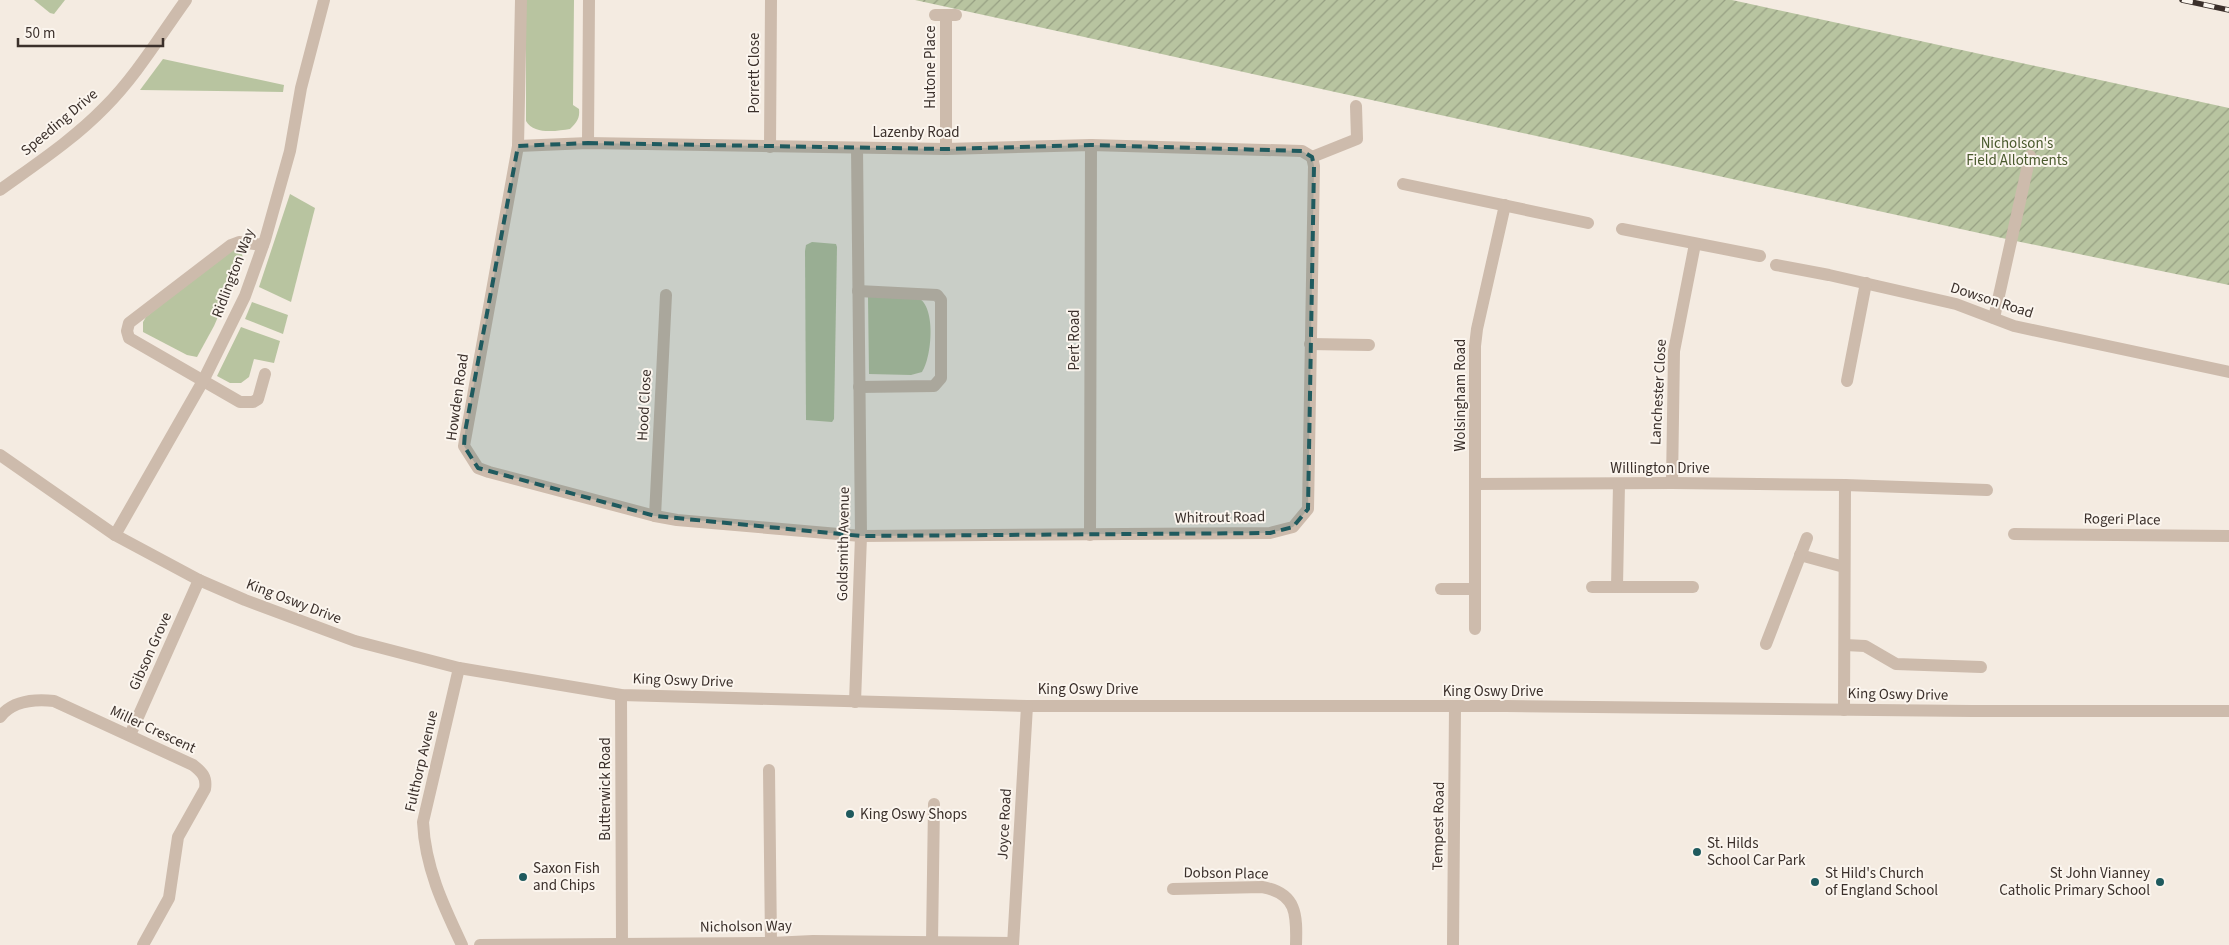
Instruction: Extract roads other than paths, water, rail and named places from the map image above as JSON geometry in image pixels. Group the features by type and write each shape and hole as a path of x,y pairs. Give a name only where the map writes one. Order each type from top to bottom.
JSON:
{"street":[{"name":"Speeding Drive","path":"0,190 78,131 106,106 131,77 186,0"},
{"name":"Ridlington Way","path":"114,535 203,381 245,296 263,245 290,151 301,88 324,0"},
{"name":"Howden Road","path":"521,0 518,146 464,446 478,468 656,516 676,520 860,536"},
{"path":"588,0 588,143"},
{"name":"Porrett Close","path":"770,0 770,147"},
{"name":"Hutone Place","path":"946,15 946,149"},
{"path":"1312,157 1357,139 1356,106"},
{"name":"Lazenby Road","path":"518,146 588,143 946,149 1091,145 1302,151 1312,157"},
{"name":"Pert Road","path":"1090,535 1091,145"},
{"name":"Goldsmith Avenue","path":"855,702 860,536 857,148"},
{"path":"1994,318 2030,156"},
{"name":"Whitrout Road","path":"860,536 1270,533 1293,527 1308,509 1314,166 1312,157"},
{"path":"1404,184 1588,223"},
{"name":"Wolsingham Road","path":"1475,629 1476,330 1505,206"},
{"path":"1622,229 1760,256"},
{"path":"263,245 239,242 231,245 129,323 127,331 129,338 240,402 253,402 258,398 265,374"},
{"name":"Lanchester Close","path":"1672,483 1674,351 1695,244"},
{"name":"Dowson Road","path":"1776,265 1956,304 2014,326 2229,372"},
{"path":"1847,381 1866,283"},
{"path":"858,291 937,295 941,300 941,378 934,386 859,387"},
{"name":"Hood Close","path":"656,516 666,295"},
{"path":"1310,344 1369,345"},
{"name":"King Oswy Drive","path":"0,455 114,535 199,580 246,600 355,641 458,668 621,695 1027,706 2229,711"},
{"name":"Willington Drive","path":"1475,484 1672,483 1846,485 1987,490"},
{"path":"1617,587 1619,484"},
{"path":"1844,710 1846,485"},
{"name":"Rogeri Place","path":"2014,534 2229,536"},
{"path":"1766,644 1807,538"},
{"path":"1800,555 1844,567"},
{"name":"Gibson Grove","path":"130,735 199,580"},
{"path":"1592,587 1693,587"},
{"path":"1441,589 1475,589"},
{"path":"1845,645 1865,646 1896,664 1981,667"},
{"name":"Fulthorp Avenue","path":"458,668 423,822 424,845 439,896 462,945"},
{"name":"Butterwick Road","path":"621,695 622,944"},
{"name":"Miller Crescent","path":"0,717 19,704 35,699 54,701 193,765 202,772 206,782 205,790 178,837 169,898 143,945"},
{"name":"Joyce Road","path":"1013,944 1027,706"},
{"name":"Tempest Road","path":"1453,945 1456,707"},
{"path":"770,770 771,943"},
{"path":"932,942 934,804"},
{"name":"Dobson Place","path":"1173,889 1262,887 1275,890 1285,896 1294,906 1297,923 1296,945"},
{"name":"Nicholson Way","path":"480,945 932,942 1013,944"}],"railway":[{"path":"2182,0 2229,10"}],"place":[{"name":"King Oswy Shops","path":"850,814"},
{"name":"St. Hilds School Car Park","path":"1697,852"},
{"name":"Saxon Fish and Chips","path":"523,877"},
{"name":"St Hild's Church of England School","path":"1815,882"},
{"name":"St John Vianney Catholic Primary School","path":"2160,882"}],"park label":[{"name":"Nicholson's Field Allotments","path":"2017,152"}]}
